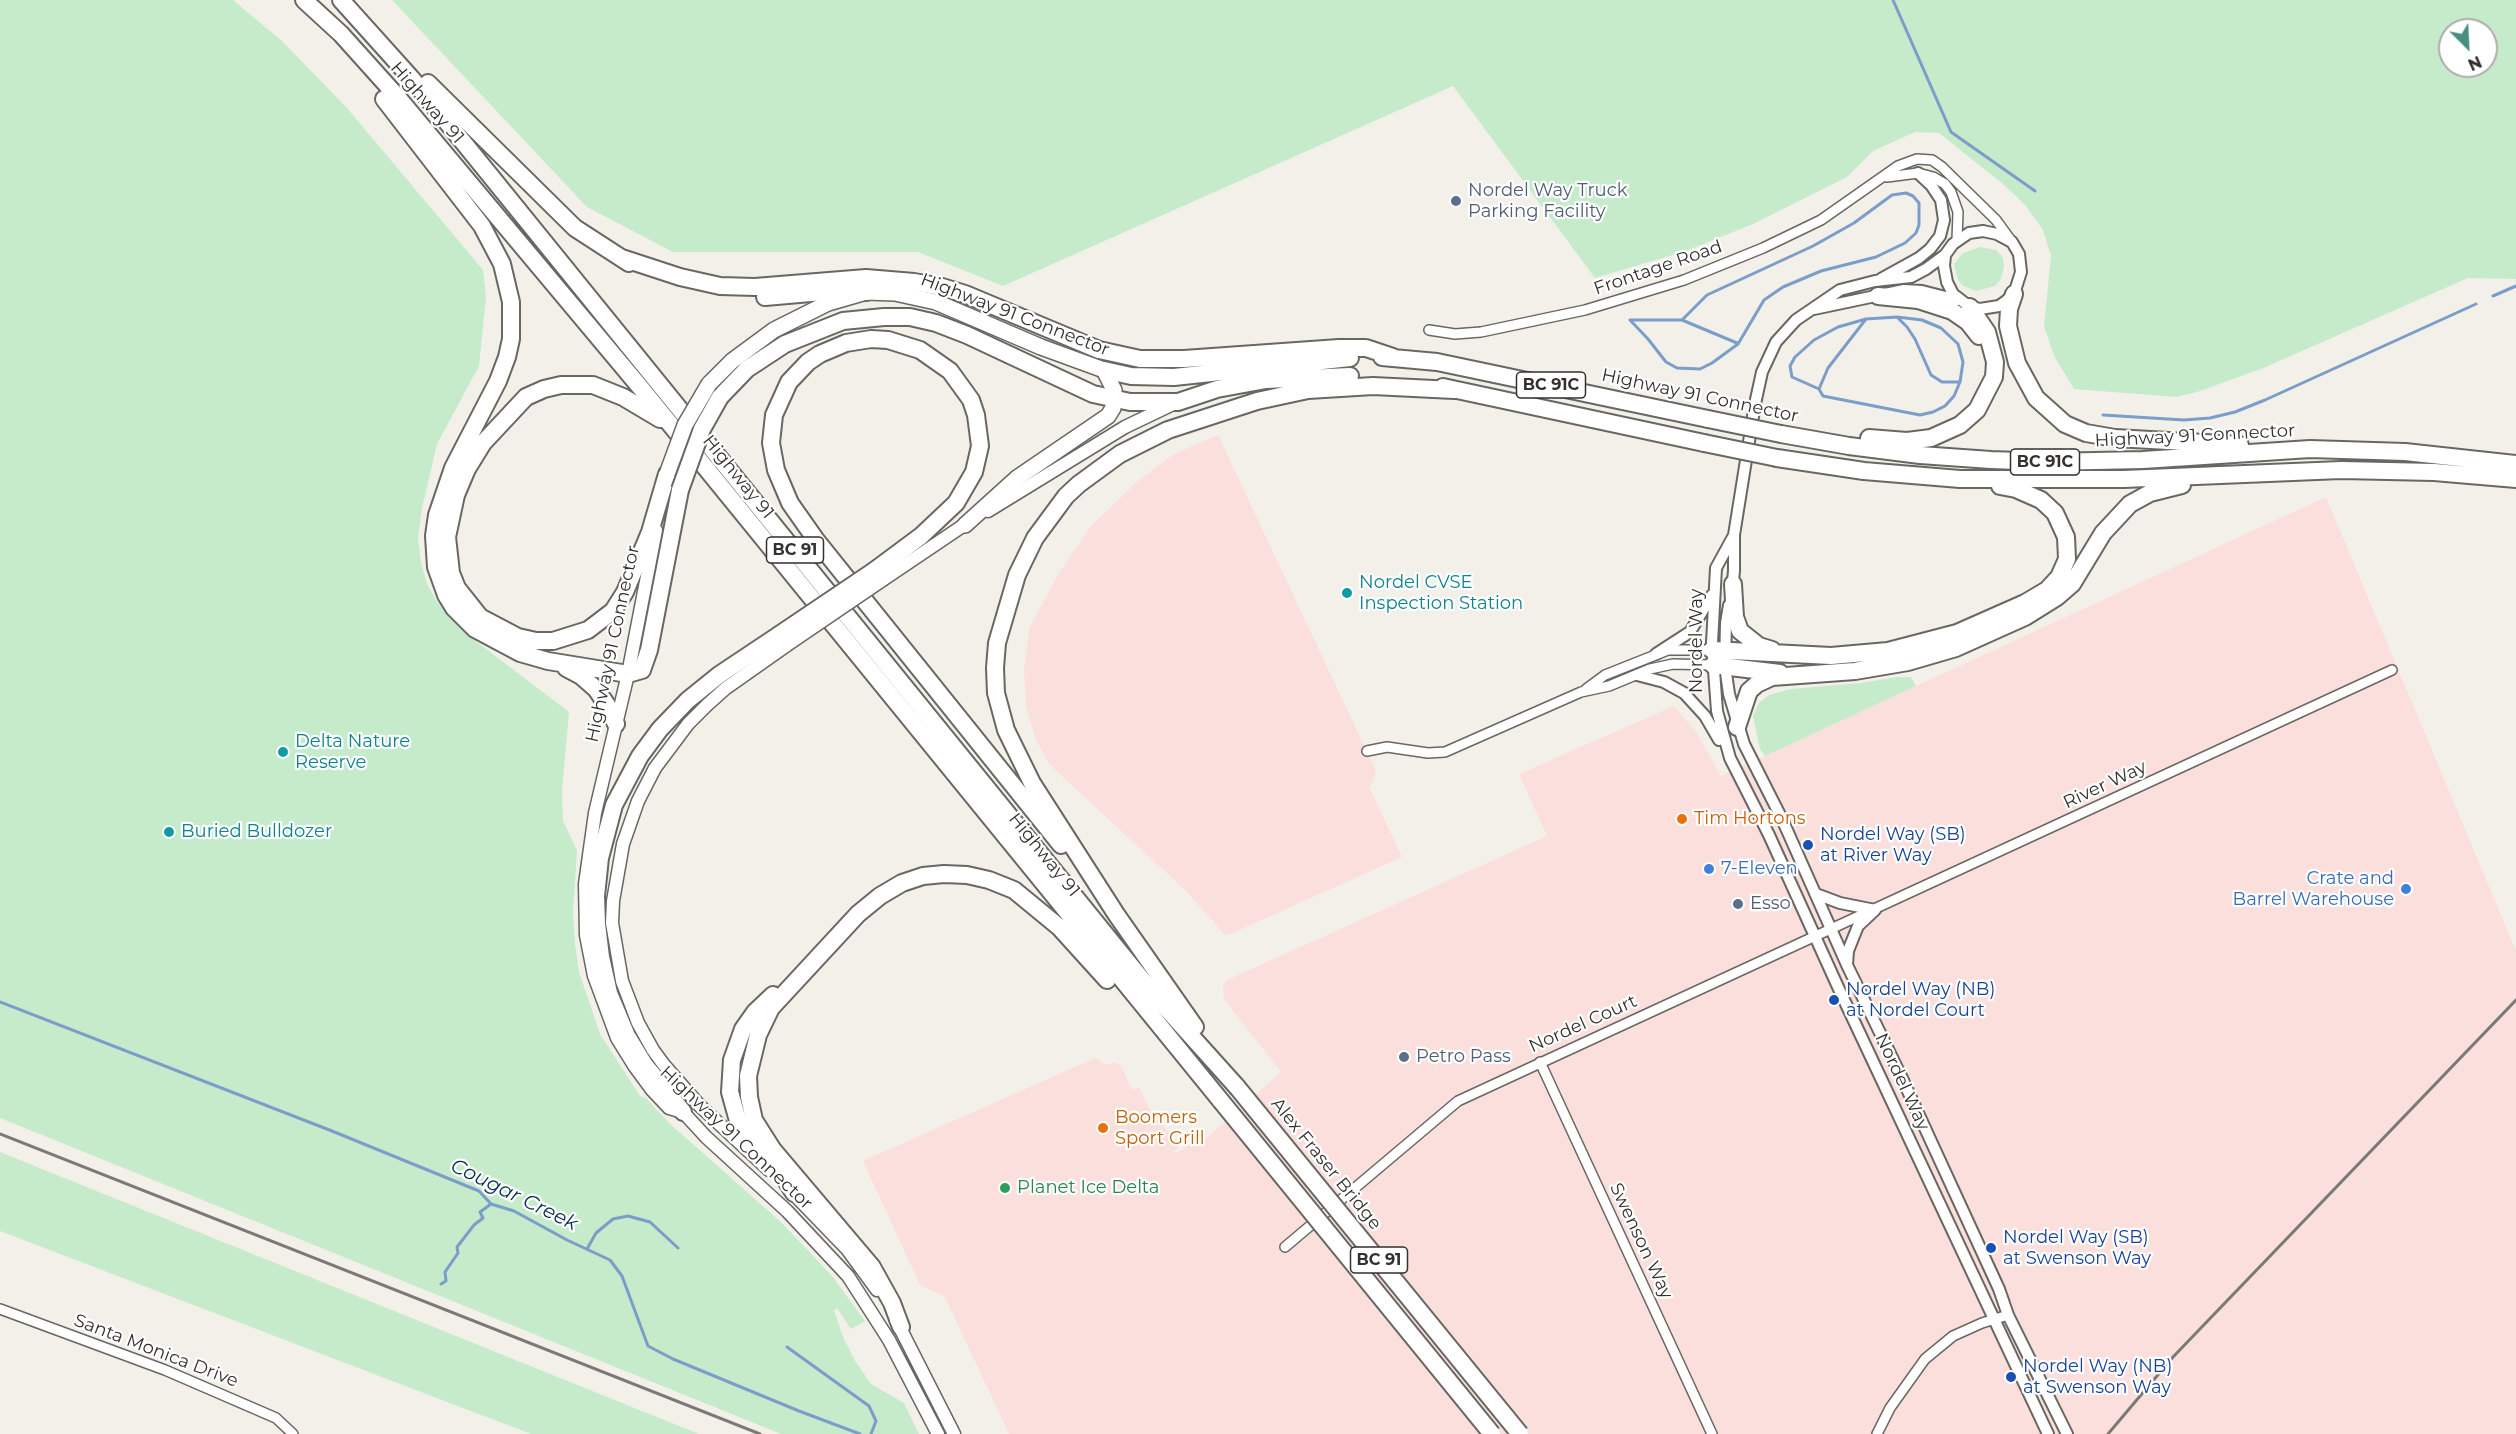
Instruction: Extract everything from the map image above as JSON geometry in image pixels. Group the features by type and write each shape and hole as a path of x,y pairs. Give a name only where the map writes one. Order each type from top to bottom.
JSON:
{"highway":[{"path":"300,0 339,44 427,153 482,226 502,264 508,283 512,320 507,357 498,381 465,443 444,492 437,515 434,552 436,567 446,595 464,619 475,629 502,645 548,661 590,682 602,695 616,724"},
{"name":"Highway 91","path":"304,0 341,34 394,93 676,430 1492,1434"},
{"name":"Highway 91","path":"341,0 412,79 576,278 1157,998 1237,1087"},
{"path":"353,12 435,90 557,213 591,240 662,282 715,296 758,298 845,290 866,292"},
{"path":"622,258 680,277 720,286 755,287 866,278 902,280 942,287 976,298 1091,347 1140,359 1184,359 1339,348 1366,348 1393,357"},
{"path":"1876,289 1930,303 1952,311 1968,322 1979,337 1986,353 1989,378 1986,395"},
{"name":"Highway 91 Connector","path":"667,474 684,425 714,391 732,361 774,330 828,303 852,294 866,292 895,293 936,302 1041,347 1104,370 1131,376 1174,377 1312,361 1393,357 1493,372 1849,447 1920,455 2024,461 2143,460 2310,449 2405,452 2516,464"},
{"path":"2014,294 2009,309 2008,326 2017,363 2036,398 2048,411 2070,427 2086,433 2115,438 2310,449"},
{"path":"1781,434 1921,441 1941,435 1960,425 1977,410 1994,377 1994,353 1987,332 1964,304"},
{"path":"548,661 628,674 642,670 646,662 680,490 714,391 732,382 768,354 803,335 843,321 860,318 910,317 967,335 1076,386 1115,399 1155,403 1178,402"},
{"path":"683,1112 644,1064 627,1036 609,993 601,957 596,896 600,858 614,805 640,756 660,729 688,700 719,675 783,640 879,575 956,503 974,472 980,446 976,415 971,400 951,371 936,359 913,347 888,340 871,339 846,343 820,354 798,372 783,393 774,415 771,443 782,487 795,511 816,540 1116,914"},
{"path":"964,525 1017,478 1108,416 1115,399 1114,390 1104,370"},
{"name":"BC 91C","path":"1178,402 1239,384 1300,376 1396,377 1777,458 1864,471 1960,479 2053,480 2378,470 2490,478"},
{"path":"667,474 650,532 625,592 613,611 588,630 553,641 518,637 480,617 457,588 451,573 447,537 456,495 467,469 483,443 526,397 561,385 593,385 623,397 676,430"},
{"path":"1237,1087 1116,914 1027,773 1006,730 996,693 997,643 1017,575 1035,538 1066,496 1093,472 1134,446 1187,423 1257,401 1308,390 1373,386 1454,390"},
{"path":"1737,728 1749,691 1763,680 1790,674 1870,669 1935,655 1981,639 2025,617 2065,591 2076,578 2103,533 2130,504 2162,489 2224,476"},
{"path":"2490,478 2516,479"},
{"path":"2490,478 2516,484"},
{"path":"1719,658 1872,653 1943,638 2016,608 2047,590 2056,582 2065,566 2068,547 2061,522 2048,505 2035,496 2016,489 1960,479"},
{"path":"1732,584 1735,617 1743,636 1759,646 1787,655"},
{"path":"1719,658 1790,674"},
{"path":"901,1328 892,1303 872,1267 772,1150 754,1120 749,1097 748,1076 758,1035 771,1008 858,914 880,896 902,883 923,876 944,874 967,875 989,880 1014,890 1059,927 1135,1012 1203,1081"},
{"path":"794,1193 784,1177 740,1128 733,1110 730,1075 735,1047 743,1029 755,1012 782,986 798,979"},
{"name":"Alex Fraser Bridge","path":"1237,1087 1520,1434"}],"main road":[{"path":"879,575 1097,444 1178,402"},
{"name":"Highway 91 Connector","path":"667,474 628,674 595,813 585,884 586,935 594,976 617,1038 652,1090 669,1108 683,1112 706,1137 787,1211 848,1276 889,1340 938,1434"},
{"name":"Highway 91 Connector","path":"783,640 707,705 688,724 655,768 638,801 623,844 613,901 612,923 617,958 630,1004 644,1035 663,1065 700,1106 794,1193 847,1249 874,1284 901,1328 954,1434"}],"street":[{"name":"Frontage Road","path":"1429,330 1455,334 1481,332 1585,310 1653,290 1720,266 1798,232 1829,215 1898,165 1917,159 1932,160 1942,167 1983,207 2012,242"},
{"name":"Frontage Road","path":"1879,180 1900,174 1918,173"},
{"path":"1918,173 1940,180 1951,192 1958,213 1958,240"},
{"path":"1876,289 1930,249 1940,236 1944,220 1941,200 1931,184 1918,173"},
{"path":"1983,231 1997,234 2012,242 2019,254 2021,272 2014,294 1991,309 1964,304 1947,282 1944,266 1945,255 1958,240 1969,233 1983,231"},
{"name":"Nordel Way","path":"1945,255 1911,277 1809,310 1796,320 1776,342 1762,372 1734,535 1732,584 1719,658 1737,728 1960,1204 1999,1289 2008,1315 2067,1434"},
{"name":"Nordel Way","path":"1876,289 1922,291 1964,304"},
{"name":"Nordel Way","path":"1734,535 1716,568 1713,592 1719,658 1717,711 1730,758 1769,835 2048,1434"},
{"path":"1656,654 1690,632 1713,592"},
{"path":"1367,752 1388,747 1428,753 1445,752 1581,692 1605,675 1656,654 1678,649 1719,658"},
{"path":"1581,692 1609,686 1662,666 1719,658"},
{"name":"River Way","path":"1831,930 2392,670"},
{"path":"1637,675 1664,682 1684,693 1705,716 1730,758"},
{"path":"1816,894 1839,903 1875,910"},
{"path":"1847,965 1848,951 1858,926 1875,910"},
{"name":"Nordel Court","path":"1285,1247 1458,1101 1831,930"},
{"name":"Swenson Way","path":"1540,1062 1712,1434"},
{"name":"Santa Monica Drive","path":"0,1309 165,1370 276,1418 293,1434"},
{"path":"1877,1434 1890,1408 1925,1359 1953,1336 2008,1315"}],"shaded area":[{"path":"1218,435 1376,771 1370,789 1402,857 1226,936 1186,891 1049,764 1035,738 1026,705 1024,669 1030,627 1059,573 1091,526 1140,479 1174,454"},
{"path":"2326,497 2516,951 2516,1434 1009,1434 945,1297 920,1285 863,1161 1095,1058 1106,1065 1116,1062 1122,1068 1132,1090 1139,1087 1151,1111 1180,1146 1173,1152 1178,1153 1198,1137 1202,1141 1209,1136 1281,1072 1224,999 1223,986 1227,980 1547,836 1519,774 1674,706 1696,732 1721,776"}],"green space":[{"name":"Delta Nature Reserve","path":"0,0 233,0 283,42 347,108 483,270 486,297 479,366 437,444 422,508 418,538 427,584 437,602 473,639 569,712 562,791 563,821 577,850 573,914 579,972 600,1034 640,1096 646,1098 668,1122 782,1223 832,1276 865,1321 851,1329 837,1308 834,1310 843,1337 855,1361 871,1384 904,1403 919,1434 781,1434 0,1118"},
{"path":"392,0 2516,0 2516,279 2468,278 2261,369 2177,397 2074,389 2054,356 2044,326 2051,256 2043,230 2025,205 2003,184 1939,133 1915,132 1873,151 1847,177 1753,224 1686,251 1595,278 1453,86 1003,286 918,252 673,252 587,207"},
{"path":"1980,247 1996,250 2003,258 2004,267 2001,279 1995,286 1976,291 1963,286 1958,280 1954,264 1963,253"},
{"path":"1911,677 1916,686 1765,756 1760,749 1753,716 1759,703 1769,695 1790,689 1861,683"},
{"path":"0,1152 699,1434 531,1434 0,1231"}],"waterway":[{"path":"1893,0 1951,132 2035,191"},
{"path":"1630,320 1666,362 1677,368 1700,369 1738,344 1764,300 1783,287 1821,271 1876,257 1905,243 1916,233 1919,225 1919,203 1913,196 1906,193 1892,195 1854,223 1813,246 1707,295 1682,320"},
{"path":"2493,296 2516,286"},
{"path":"2103,415 2184,420 2210,418 2235,412 2476,304"},
{"path":"1897,317 1915,339 1931,375 1942,382 1960,382"},
{"path":"1819,389 1792,377 1790,366 1795,357 1814,340 1838,327 1866,319 1897,317 1922,320 1941,328 1958,344 1963,362 1960,382 1954,396 1945,406 1920,415 1823,396 1819,389 1828,368 1866,319"},
{"path":"1630,320 1682,320 1737,343"},
{"name":"Cougar Creek","path":"0,1002 332,1131 479,1191 491,1204 514,1211 610,1260 622,1276 648,1346 673,1359 860,1434"},
{"path":"441,1284 446,1281 445,1272 458,1253 457,1247 474,1225 483,1218 480,1212 491,1204"},
{"path":"587,1249 596,1233 613,1219 628,1216 650,1222 678,1248"},
{"path":"787,1347 869,1406 876,1421 871,1434"}],"railway":[{"path":"2108,1434 2173,1357 2516,1000"},
{"path":"0,1134 760,1434"}],"place":[{"name":"Nordel Way Truck Parking Facility","path":"1456,201"},
{"name":"Nordel CVSE Inspection Station","path":"1347,593"},
{"name":"Delta Nature Reserve","path":"283,752"},
{"name":"Tim Hortons","path":"1682,819"},
{"name":"Buried Bulldozer","path":"169,832"},
{"name":"Nordel Way (SB) at River Way","path":"1808,845"},
{"name":"7-Eleven","path":"1709,869"},
{"name":"Crate and Barrel Warehouse","path":"2406,889"},
{"name":"Esso","path":"1738,904"},
{"name":"Nordel Way (NB) at Nordel Court","path":"1834,1000"},
{"name":"Petro Pass","path":"1404,1057"},
{"name":"Boomers Sport Grill","path":"1103,1128"},
{"name":"Planet Ice Delta","path":"1005,1188"},
{"name":"Nordel Way (SB) at Swenson Way","path":"1991,1248"},
{"name":"Nordel Way (NB) at Swenson Way","path":"2011,1377"}]}
